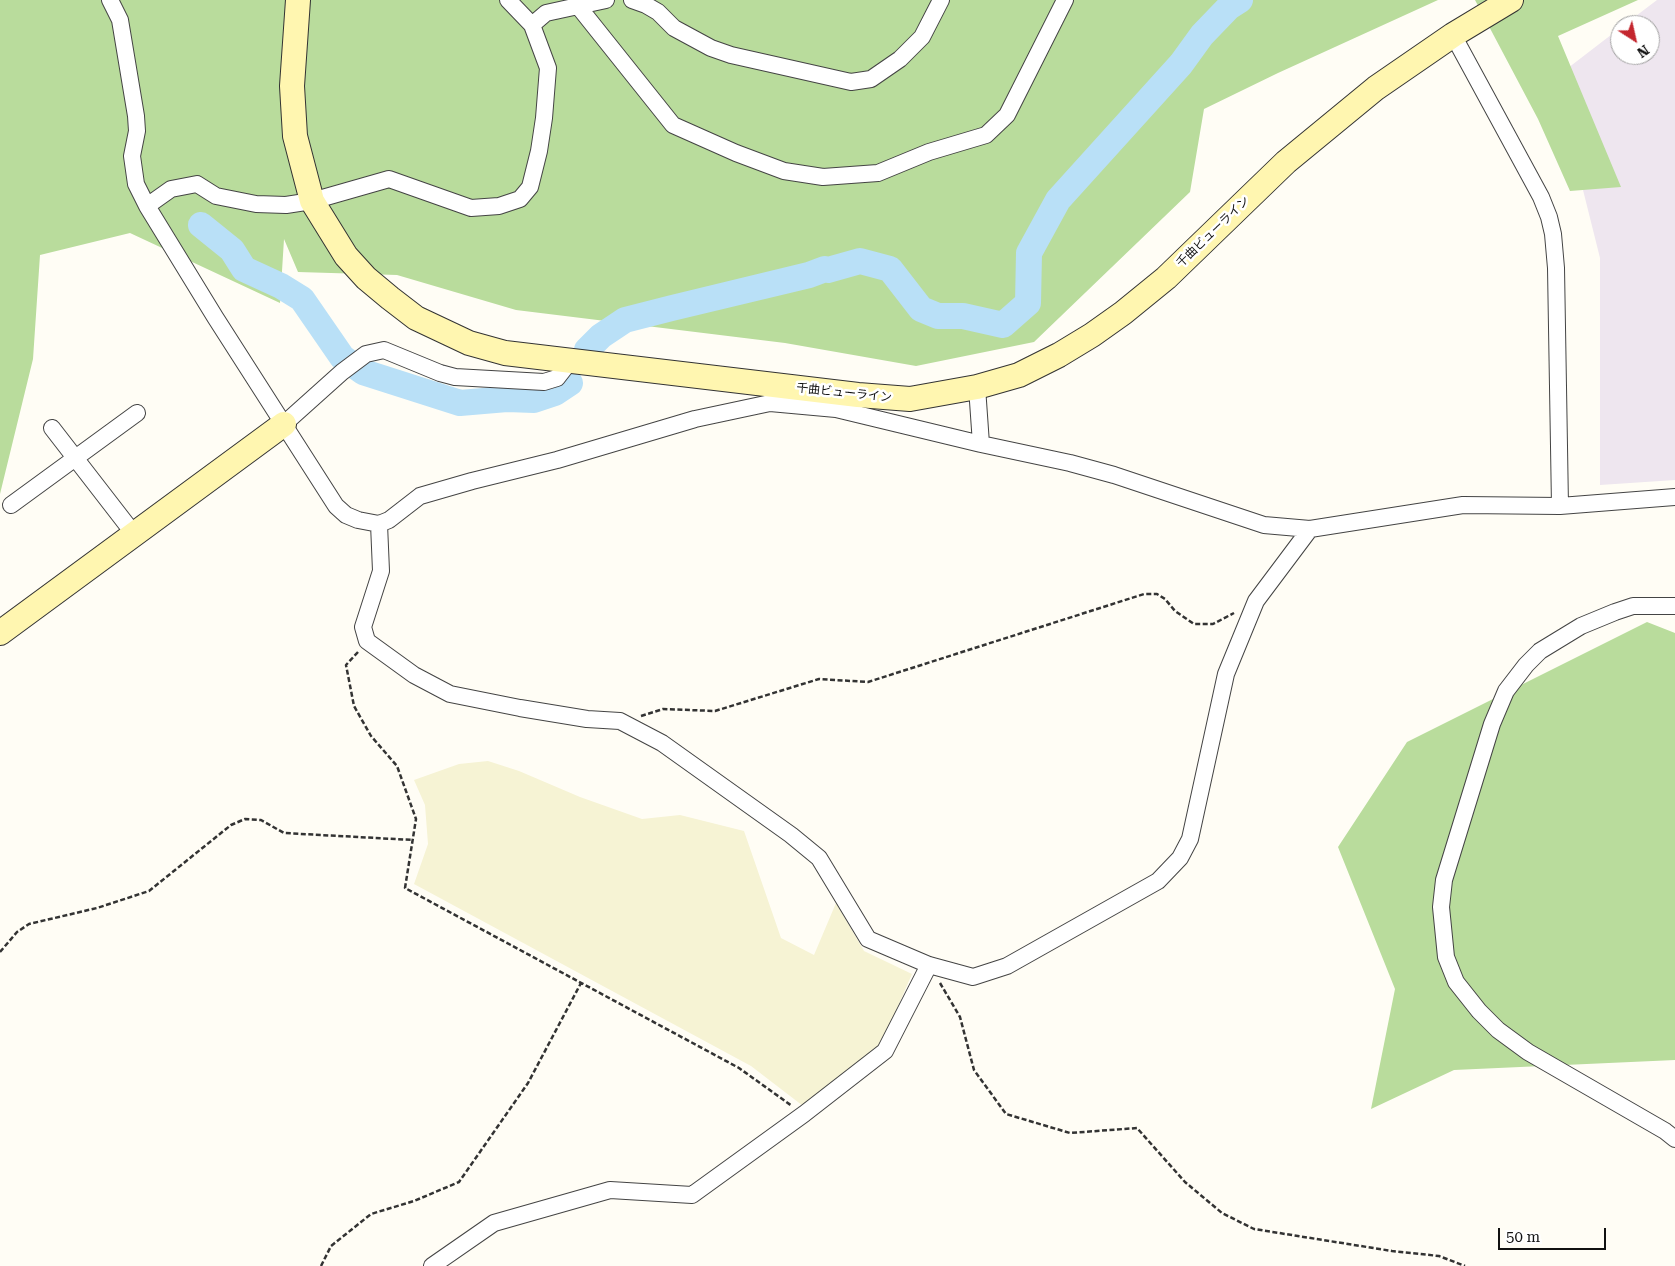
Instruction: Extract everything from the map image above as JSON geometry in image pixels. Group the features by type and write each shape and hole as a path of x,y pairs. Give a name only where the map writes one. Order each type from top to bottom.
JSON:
{"street":[{"path":"110,0 120,20 136,116 137,131 132,156 136,184 147,206 215,317 336,506 346,515 358,520 379,524 389,520 420,496 557,460 694,420 770,403 836,409 1070,463 1114,475 1264,525 1310,529 1463,505 1560,506 1675,497"},
{"name":"千曲ビューライン","path":"298,0 292,86 296,136 312,202 346,256 366,278 416,318 470,343 505,353 848,394 910,399 977,387 1019,375 1092,335 1166,278 1286,162 1376,88 1453,35 1512,0"},
{"path":"147,206 170,189 197,184 216,196 256,204 286,205 312,202 389,179 471,208 498,206 520,199 530,187 539,151 548,68 532,25 508,0"},
{"path":"532,25 546,13 606,0"},
{"path":"632,0 658,12 674,28 711,48 731,55 851,82 871,79 900,58 922,37 941,0"},
{"path":"578,6 673,125 784,172 823,177 878,173 929,152 986,135 1007,114 1065,0"},
{"path":"1453,35 1540,197 1549,217 1553,234 1556,278 1560,506"},
{"path":"0,633 284,424 342,372 366,354 384,350 440,373 455,377 544,382 556,378 571,360"},
{"path":"977,387 981,444"},
{"path":"11,505 137,413"},
{"path":"52,428 134,534"},
{"path":"379,524 381,571 363,627 367,641 414,675 450,694 520,708 587,719 620,722 662,743 820,858 868,939 929,965 972,977 1008,966 1158,881 1180,858 1190,839 1226,674 1256,601 1310,529"},
{"path":"1675,606 1633,606 1581,626 1540,651 1516,678 1506,691 1492,724 1444,880 1441,907 1446,957 1456,982 1479,1011 1498,1030 1528,1052 1665,1131 1675,1139"},
{"path":"432,1266 494,1222 610,1190 692,1194 804,1114 885,1051 929,965"}],"path":[{"path":"620,722 663,709 715,711 819,679 868,682 1144,594 1157,594 1165,599 1175,611 1194,624 1213,624 1256,601"},
{"path":"367,641 346,665 354,706 371,736 397,766 416,819 405,888 738,1068 804,1114"},
{"path":"0,952 17,932 29,924 98,908 149,891 231,825 245,819 261,820 284,833 413,840"},
{"path":"929,965 960,1017 974,1070 1006,1114 1070,1133 1137,1128 1185,1182 1222,1213 1254,1229 1439,1256 1465,1266"},
{"path":"321,1266 331,1246 371,1214 414,1201 459,1182 528,1083 581,983"}],"shaded area":[{"path":"1657,0 1675,0 1675,480 1600,485 1600,258 1555,78 1610,36 1610,65 1660,65 1660,15 1637,15"},
{"path":"488,761 519,771 580,797 642,819 680,815 744,831 781,938 814,955 836,903 864,951 912,974 881,1045 807,1109 751,1066 414,884 428,844 425,805 414,780 459,764"}],"green space":[{"path":"0,0 1438,0 1204,109 1190,192 1034,342 916,366 785,343 516,310 397,275 298,272 284,239 280,303 130,233 40,255 33,359 0,494"},
{"path":"1475,0 1638,0 1558,36 1621,187 1570,191 1538,119"},
{"path":"1647,622 1675,633 1675,1060 1454,1070 1371,1109 1395,989 1338,847 1407,742"}],"waterway":[{"path":"587,350 601,336 625,320 860,261 890,269 921,309 938,316 963,316 1003,325 1028,303 1029,253 1058,200 1181,64 1202,35 1229,7 1240,0"},
{"path":"201,225 232,250 244,269 281,286 302,299 342,357 363,372 460,403 507,399 534,400 555,393 570,383"}]}
